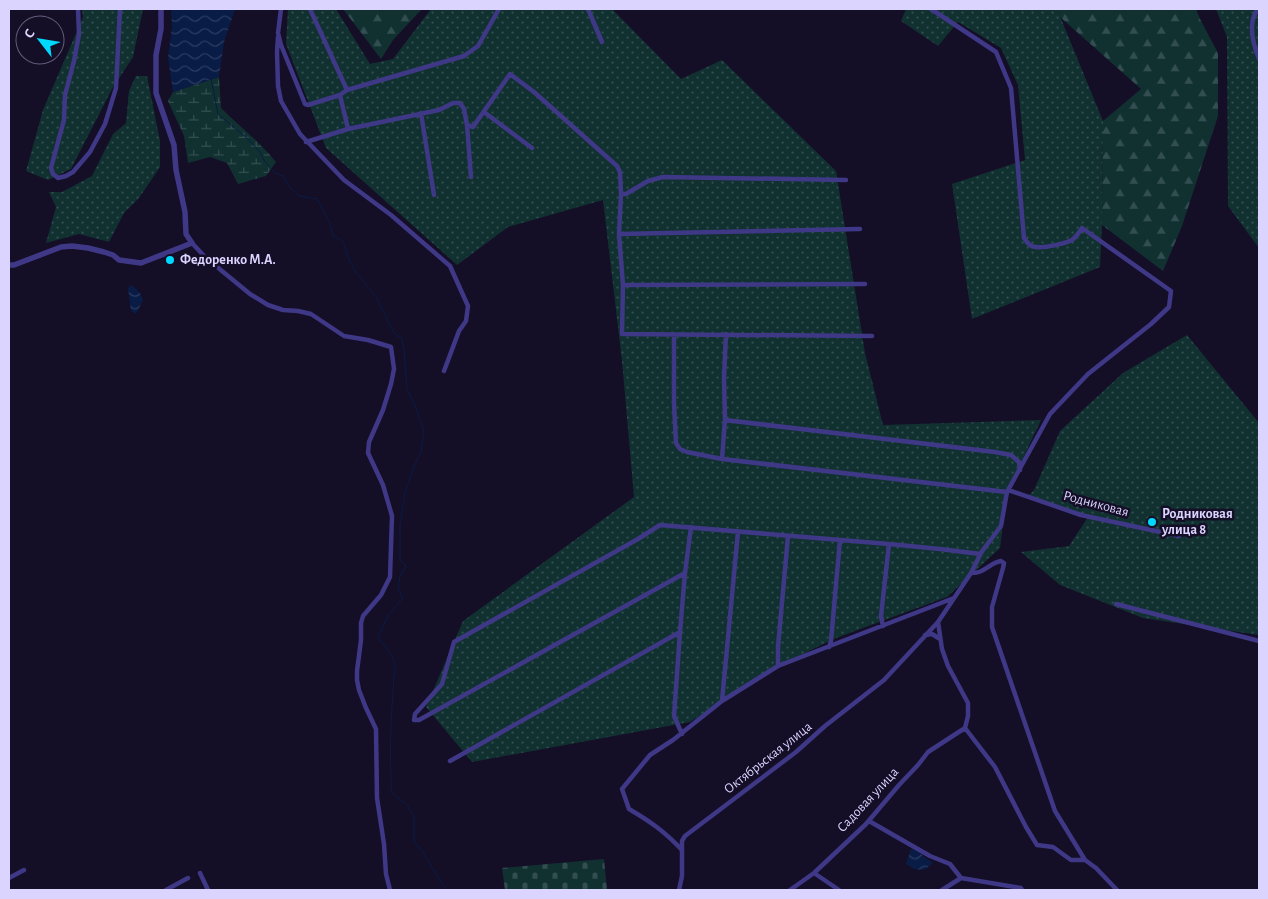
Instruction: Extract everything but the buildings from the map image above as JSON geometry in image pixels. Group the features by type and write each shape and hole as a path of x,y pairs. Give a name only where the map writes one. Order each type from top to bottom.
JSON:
{"street":[{"path":"78,9 79,34 65,95 64,120 51,168 53,174 58,178 73,172 90,152 105,124 116,88 120,9"},
{"path":"162,9 161,29 156,55 156,93 174,145 176,170 185,212 186,234 184,247"},
{"path":"280,9 277,52 278,86 281,101 300,134 344,180 391,215 450,266 468,306 466,321 458,331 444,371"},
{"path":"310,9 347,90"},
{"path":"278,33 305,104 308,104 347,90 464,56 478,46 499,9"},
{"path":"588,9 602,42"},
{"path":"931,9 996,52 1000,61 1010,88 1024,238 1026,242 1035,247 1060,244 1071,241 1082,228 1171,291 1169,307 1151,324 1088,374 1050,414 1008,491"},
{"path":"1255,10 1252,23 1254,45 1259,59"},
{"path":"467,125 473,127 510,74 534,92 617,166 620,172 618,234 623,285 622,334 872,336"},
{"path":"340,94 348,129"},
{"path":"306,142 348,129 439,110 453,103 460,103 464,109 467,125 471,177"},
{"path":"484,112 532,148"},
{"path":"421,113 434,195"},
{"path":"620,194 626,194 648,181 663,177 846,180"},
{"path":"618,234 860,229"},
{"path":"186,234 205,257 250,294 268,305 283,310 311,314 344,336 368,340 391,347 394,369 391,384 383,410 369,442 368,453 383,486 392,516 390,577 381,595 363,616 357,672 359,690 376,729 377,803 384,844 386,874 390,890"},
{"path":"9,265 14,265 61,247 72,246 104,252 113,255 119,260 141,263 192,243"},
{"path":"184,247 197,249"},
{"path":"623,285 865,284"},
{"path":"722,459 725,420 726,334"},
{"name":"Родниковая","path":"674,335 676,443 680,449 687,452 722,459 1008,491 1082,515 1179,536"},
{"path":"725,420 995,452 1011,455 1019,462 1020,470"},
{"name":"Октябрьская улица","path":"679,890 682,876 682,841 685,836 796,752 825,726 884,680 904,659 938,622 971,573 981,553 1001,526 1008,491"},
{"path":"684,573 418,720 414,720 414,714 442,684 454,642 660,525 981,553"},
{"path":"682,734 674,716 684,573 691,527"},
{"path":"722,701 738,532"},
{"path":"778,666 788,536"},
{"path":"829,647 840,540"},
{"path":"883,626 881,616 889,544"},
{"path":"971,573 978,574 998,561 1004,563 992,607 992,627 1055,812 1085,860 1096,868 1117,890"},
{"path":"682,850 666,833 629,809 622,790 650,756 682,734 722,701 778,666 954,598"},
{"path":"1116,604 1259,641"},
{"path":"938,622 940,640 948,666 968,703 968,716 965,728 995,767 1037,845 1053,847 1071,860 1085,860"},
{"path":"450,761 680,632"},
{"path":"925,635 932,634 940,640"},
{"name":"Садовая улица","path":"790,890 814,873 869,821 928,752 965,728"},
{"path":"869,821 930,856 950,864 961,878"},
{"path":"9,878 24,870"},
{"path":"200,873 208,890"},
{"path":"814,873 839,890"},
{"path":"166,890 188,878"},
{"path":"942,890 961,878 1020,888 1022,890"}],"green space":[{"path":"82,9 143,9 133,57 112,89 71,169 48,180 26,171 43,110 62,65 65,65 65,59 83,17"},
{"path":"288,9 336,9 370,64 393,59 431,9 612,9 681,79 722,60 836,171 865,353 883,425 1041,420 1007,492 1000,548 947,597 836,638 778,666 690,722 472,762 426,707 463,621 634,497 622,361 603,200 508,227 457,265 326,148 286,44"},
{"path":"343,9 421,10 393,40 381,59"},
{"path":"906,9 1057,9 1103,121 1100,267 972,319 952,184 1025,160 1018,85 1001,48 958,22 938,46 901,21"},
{"path":"1057,9 1196,9 1218,53 1218,116 1182,226 1163,271 1102,225 1103,121 1141,89 1060,17"},
{"path":"1216,9 1259,9 1259,248 1228,206 1227,37"},
{"path":"136,76 147,76 160,141 160,167 139,198 124,213 109,242 79,234 46,243 56,207 49,192 62,192 92,176 113,134 126,123 129,91"},
{"path":"219,77 221,108 276,162 266,176 238,184 227,163 210,157 188,163 184,136 168,101 173,92"},
{"path":"1187,335 1259,423 1259,635 1143,618 1060,585 1021,552 1069,546 1088,517 1028,496 1034,490 1060,431 1123,373"},
{"path":"604,859 607,890 505,890 502,868"}],"water":[{"path":"171,9 235,9 224,42 219,77 173,92 168,58 172,27"},
{"path":"132,285 140,293 143,300 136,314 131,311 128,288"},
{"path":"911,849 919,852 932,864 924,870 914,869 906,864"}],"waterway":[{"path":"211,78 218,114 248,139 260,152 265,162 275,173 283,176 288,185 299,196 317,199 330,223 333,236 343,241 355,271 376,297 394,333 402,339 407,389 423,428 423,437 421,452 405,492 400,525 400,560 406,566 400,576 398,589 403,598 389,614 378,637 391,655 395,665 391,735 392,793 407,805 414,817 414,841 446,890"}],"place":[{"name":"Федоренко М.А.","path":"170,260"},
{"name":"Родниковая улица 8","path":"1152,522"}]}
